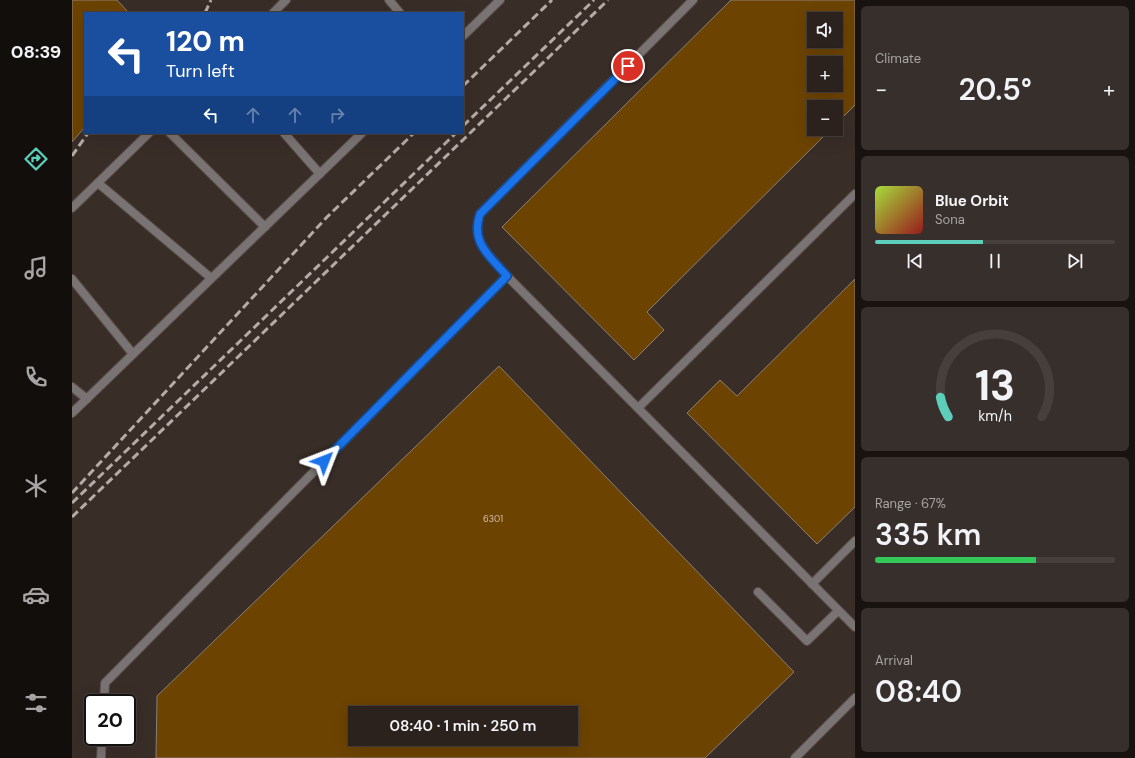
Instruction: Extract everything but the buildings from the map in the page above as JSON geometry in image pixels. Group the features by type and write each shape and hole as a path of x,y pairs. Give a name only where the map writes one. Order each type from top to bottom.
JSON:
{"street":[{"path":"277,12 286,0"},
{"path":"389,0 399,12"},
{"path":"464,35 500,0"},
{"path":"693,0 480,214 476,232 478,240 507,276 855,627"},
{"path":"72,208 148,134"},
{"path":"171,134 265,227"},
{"path":"285,134 320,174"},
{"path":"72,413 361,134"},
{"path":"98,183 211,278"},
{"path":"638,408 855,194"},
{"path":"104,694 105,683 507,276"},
{"path":"72,279 133,354"},
{"path":"72,387 87,399"},
{"path":"812,584 855,541"},
{"path":"758,592 807,641 838,611"},
{"path":"795,758 855,698"},
{"path":"101,758 102,746"}],"railway":[{"path":"205,12 211,0"},
{"path":"464,85 552,0"},
{"path":"464,125 594,0"},
{"path":"72,517 608,0"},
{"path":"72,156 87,134"},
{"path":"72,493 327,217 413,134"},
{"path":"72,503 455,134"}],"route":[{"path":"324,461 507,276 478,240 476,232 480,214 628,66"}]}
